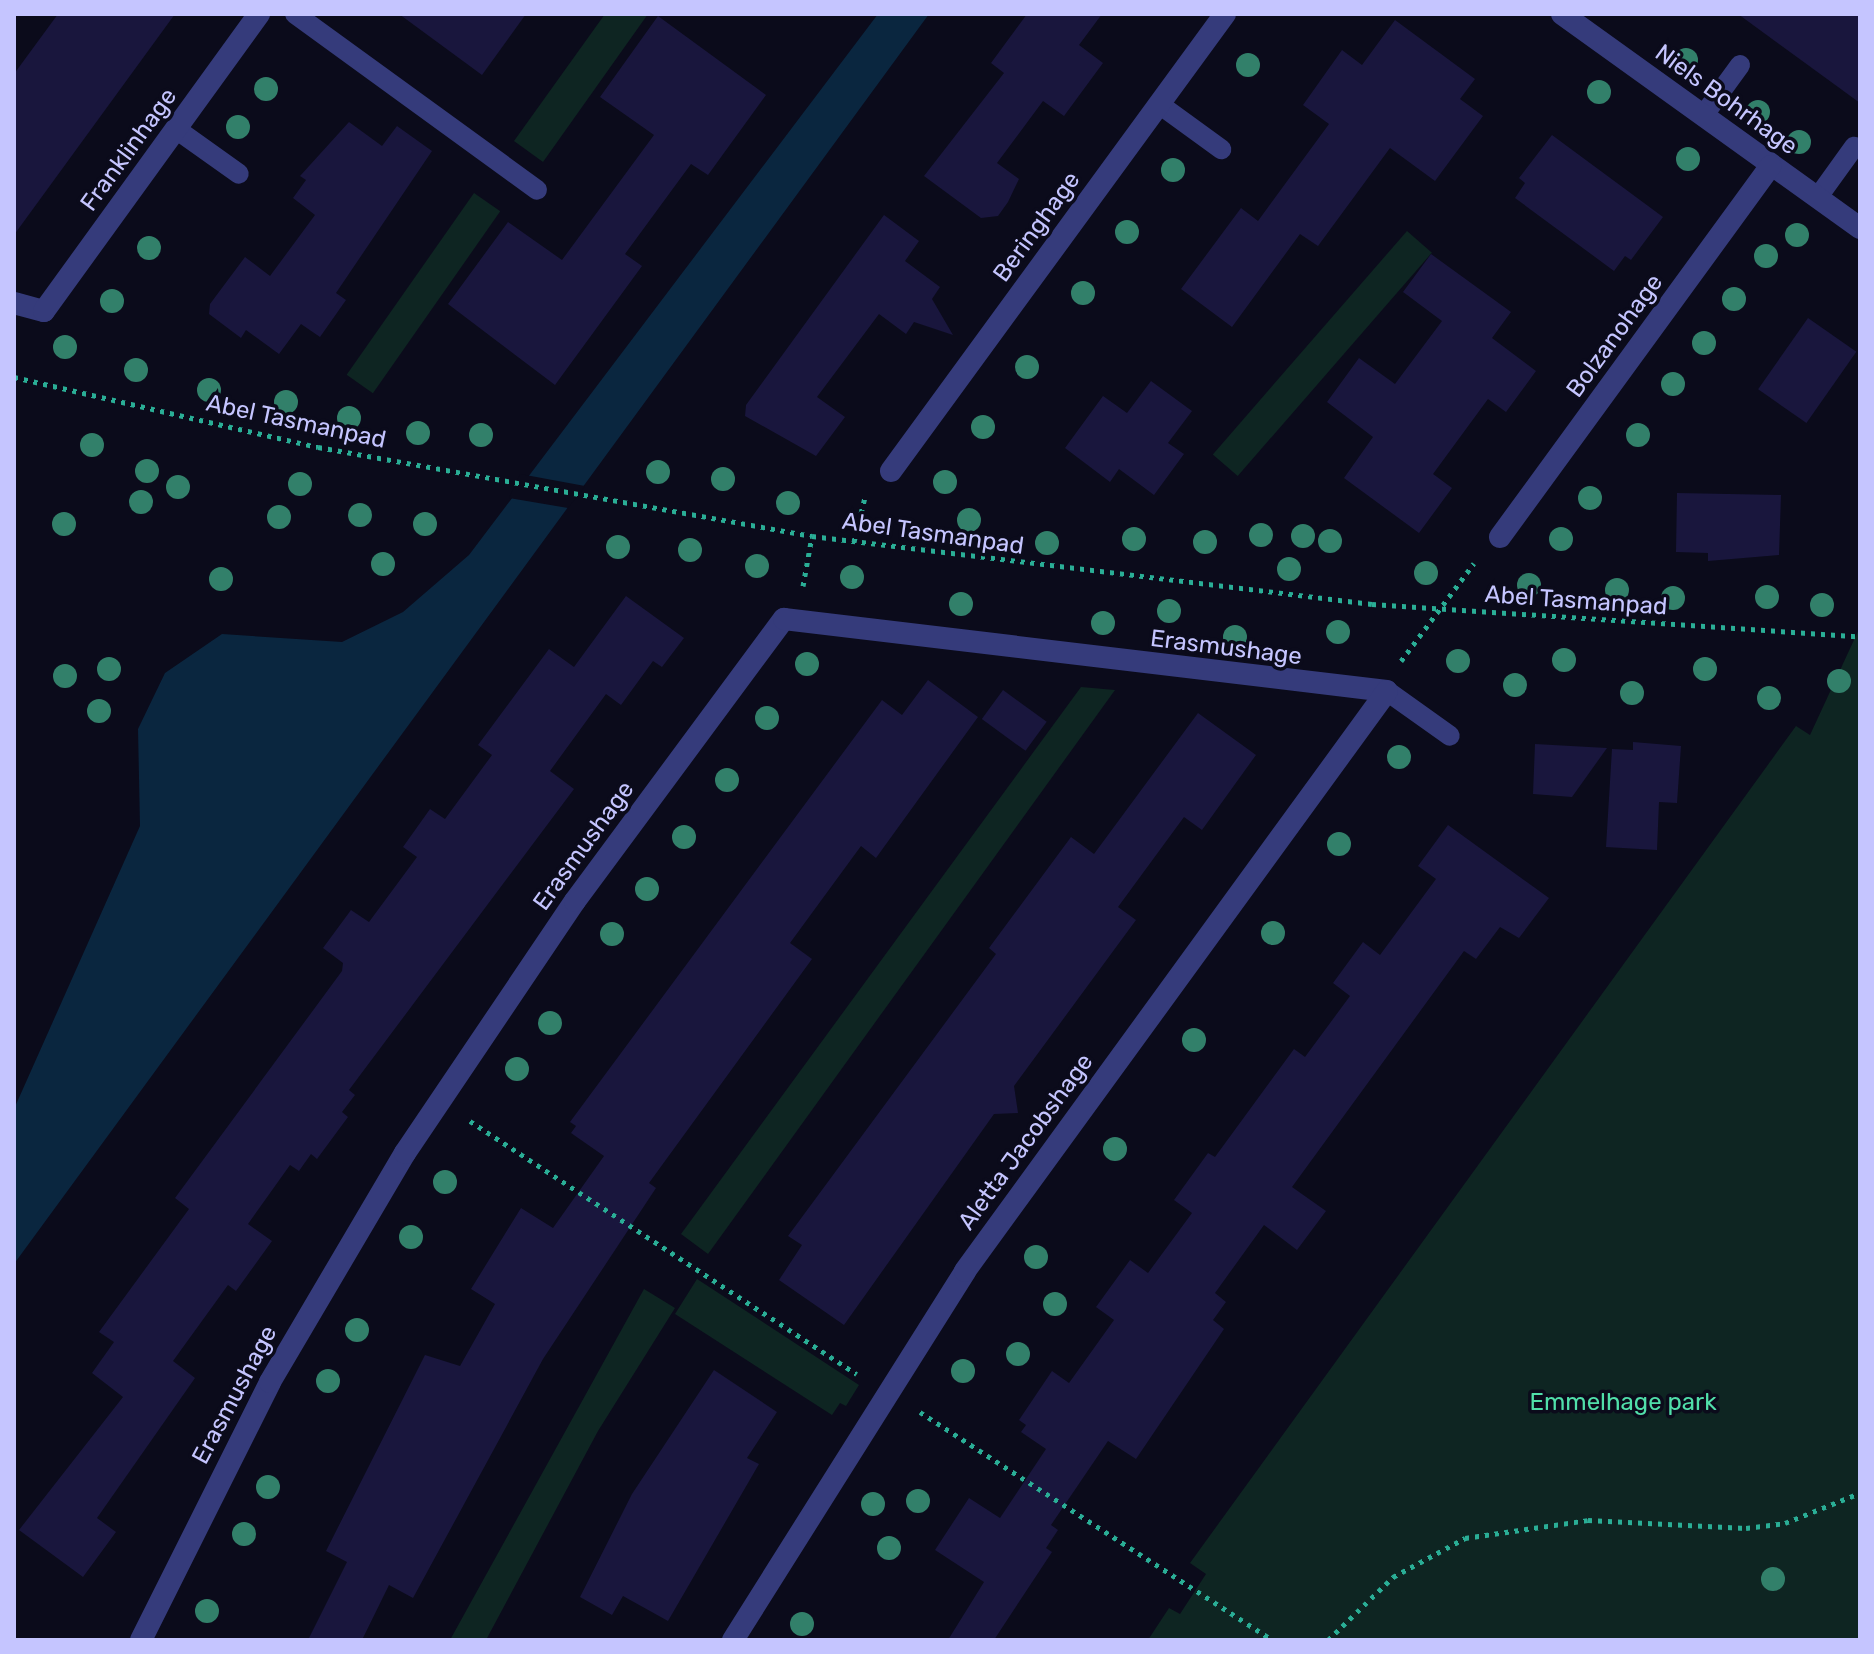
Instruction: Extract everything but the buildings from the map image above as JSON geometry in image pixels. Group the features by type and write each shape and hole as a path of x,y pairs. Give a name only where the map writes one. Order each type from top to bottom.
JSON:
{"street":[{"name":"Franklinhage","path":"14,303 44,311 259,14"},
{"name":"Beringhage","path":"891,471 1225,14"},
{"name":"Niels Bohrhage","path":"1562,14 1860,228"},
{"name":"Bolzanohage","path":"1500,537 1771,166"},
{"name":"Erasmushage","path":"141,1640 270,1382 405,1153 575,901 784,619 1387,691"},
{"name":"Aletta Jacobshage","path":"733,1640 965,1271 1387,691"}],"lane":[{"path":"295,14 537,190"},
{"path":"1703,116 1740,65"},
{"path":"1159,104 1221,149"},
{"path":"176,129 239,174"},
{"path":"1818,197 1854,147"},
{"path":"1387,691 1450,736"}],"path":[{"name":"Abel Tasmanpad","path":"14,377 484,480 854,542 1439,610 1860,636"},
{"path":"854,542 869,491"},
{"path":"796,602 812,536"},
{"path":"1396,668 1478,557"},
{"path":"465,1118 869,1382"},
{"path":"912,1406 1272,1640"},
{"path":"1328,1640 1393,1577 1465,1538 1575,1520 1746,1528 1785,1523 1860,1493"}],"green space":[{"path":"605,14 648,14 543,162 514,141"},
{"path":"474,193 500,211 373,393 347,375"},
{"path":"1407,231 1432,253 1238,476 1213,454"},
{"name":"Emmelhage park","path":"1860,627 1860,1640 1148,1640 1169,1608 1180,1614 1206,1574 1190,1563 1796,726 1810,735"},
{"path":"1081,687 1115,690 708,1254 681,1234"},
{"path":"697,1279 859,1385 846,1406 840,1403 832,1415 675,1314"},
{"path":"644,1289 675,1308 598,1431 486,1640 450,1640"}],"water":[{"path":"878,14 929,14 14,1264 14,1109 140,826 138,729 165,673 222,634 342,642 403,612 469,555"}],"pier":[{"path":"520,474 585,486 568,508 509,498"}]}
